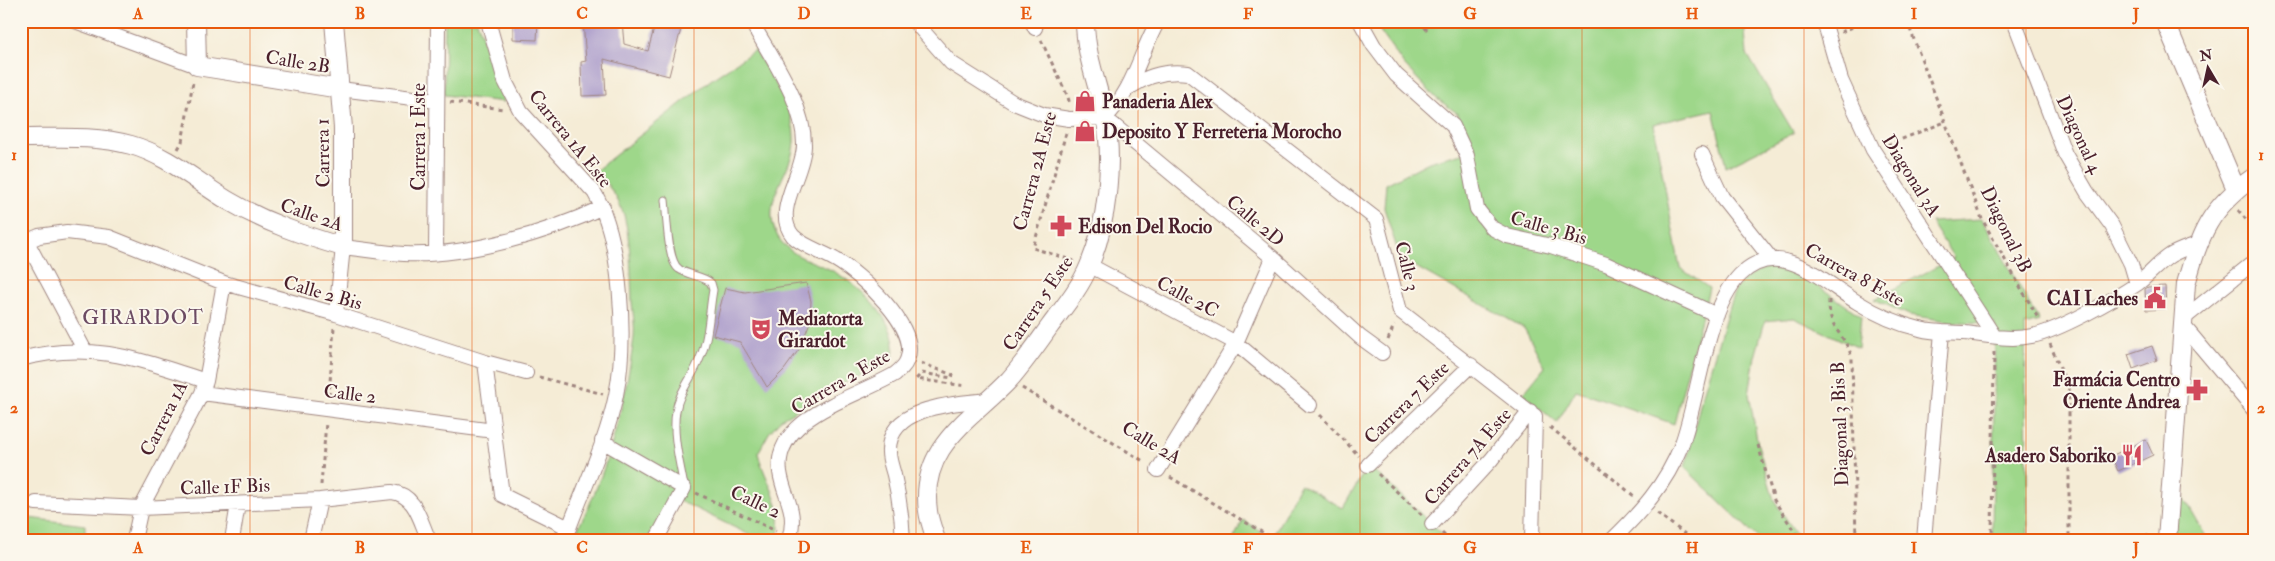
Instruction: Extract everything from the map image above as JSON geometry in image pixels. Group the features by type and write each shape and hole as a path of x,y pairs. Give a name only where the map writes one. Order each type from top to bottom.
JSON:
{"street":[{"name":"Calle 2B","path":"75,21 197,66 340,89 437,101"},
{"path":"196,21 197,66"},
{"name":"Carrera 1","path":"334,21 344,167 343,247 336,314"},
{"name":"Carrera 1 Este","path":"436,253 438,21"},
{"name":"Carrera 1A Este","path":"488,21 505,80 521,112 594,192 603,207 614,252 619,298 621,350 616,397 602,441 565,534"},
{"name":"Carrera 2 Este","path":"751,21 793,98 802,122 802,159 785,208 786,220 790,231 802,243 838,260 854,272 882,299 901,324 908,347 908,358 903,367 895,374 805,420 787,439 780,464 782,481 792,512 789,539"},
{"path":"914,21 952,63 986,86 1029,110 1069,119 1105,118 1130,87 1158,21"},
{"name":"Carrera 5 Este","path":"936,540 928,512 927,499 930,472 941,447 949,436 1008,380 1068,302 1089,266 1102,220 1108,179 1108,152 1105,118 1088,48 1085,21"},
{"name":"Calle 3 Bis","path":"1360,21 1374,46 1396,75 1446,118 1459,135 1467,156 1477,209 1492,228 1507,236 1551,246 1606,264 1717,315"},
{"name":"Diagonal 3A","path":"1824,21 1842,80 1873,150 1994,336"},
{"name":"Diagonal 4","path":"2014,21 2065,154 2079,179 2112,226 2131,264 2137,284"},
{"path":"2165,21 2232,193"},
{"name":"Calle 3","path":"1130,87 1161,74 1170,72 1188,73 1376,219 1400,311 1532,414"},
{"name":"Calle 2D","path":"1105,118 1273,258 1360,336 1382,353"},
{"name":"Calle 2A","path":"21,138 105,139 146,150 170,162 228,200 281,228 343,247 405,254 436,253 468,248 542,230 563,224 603,207"},
{"path":"1702,154 1722,197 1772,260"},
{"path":"2166,540 2186,284 2197,244 2214,214 2232,193 2254,177"},
{"name":"Calle 2 Bis","path":"23,242 53,233 95,234 122,242 224,283 336,314 485,362 526,373"},
{"path":"23,242 85,351"},
{"name":"Carrera 8 Este","path":"1612,540 1646,505 1666,478 1682,445 1717,315 1739,276 1754,265 1772,260 1790,261 1856,302 1888,318 1921,330 2020,338 2045,332 2137,284 2169,256 2197,244"},
{"path":"1158,470 1236,343 1273,258"},
{"path":"2182,322 2254,262"},
{"name":"Calle 2C","path":"1089,266 1236,343 1310,405"},
{"name":"Carrera 1A","path":"134,540 140,508 204,387 224,283"},
{"path":"2182,322 2254,410"},
{"path":"1924,540 1942,332"},
{"name":"Calle 2","path":"21,359 60,351 85,351 141,360 204,387 494,431"},
{"path":"485,362 502,495 565,534"},
{"name":"Carrera 7 Este","path":"1368,465 1471,365"},
{"path":"903,540 901,511 889,452 895,433 908,418 925,409 988,400"},
{"path":"1532,414 1532,540"},
{"name":"Carrera 7A Este","path":"1432,524 1532,414"},
{"path":"602,441 684,488 656,540"},
{"name":"Calle 1F Bis","path":"36,503 140,508 320,500 392,492 402,493 412,502 429,540"},
{"path":"311,540 320,500"},
{"path":"232,540 238,504"}],"lane":[{"path":"665,200 672,259 677,268 706,278 711,283 712,290 704,347 700,360 679,397 675,412 675,429 684,488"}],"path":[{"path":"1419,21 1428,31"},
{"path":"1828,36 1867,21"},
{"name":"Diagonal 3B","path":"1907,21 1982,219 2045,332 2069,390 2069,540"},
{"name":"Carrera 2A Este","path":"1034,25 1068,97 1071,108 1033,248 1089,266"},
{"path":"170,162 182,142 197,66"},
{"path":"437,101 521,112"},
{"path":"1873,150 1945,122"},
{"path":"2232,193 2254,229"},
{"name":"Diagonal 3 Bis B","path":"1829,284 1828,314 1831,323 1850,348 1852,358 1856,540"},
{"path":"1382,353 1400,311"},
{"path":"1992,540 1994,336"},
{"path":"908,358 953,375 952,378 922,372 916,379 972,387"},
{"path":"526,373 616,397"},
{"name":"Calle 2A","path":"1008,380 1274,540"},
{"path":"1532,414 1692,540"},
{"path":"1758,446 1774,500 1800,540"},
{"name":"Calle 2","path":"684,488 789,539"}],"green space":[{"path":"445,21 477,21 504,102 444,95"},
{"path":"1373,21 1744,21 1747,54 1794,133 1726,167 1713,110 1653,124 1680,268 1709,288 1674,424 1576,390 1557,423 1523,394 1545,367 1524,328 1400,258 1384,208 1386,184 1429,162 1476,149 1457,113 1436,98 1404,65"},
{"path":"755,50 787,106 794,130 792,155 778,188 772,212 773,224 778,237 788,249 839,275 860,290 870,300 879,310 891,332 894,344 893,359 886,366 852,379 782,418 769,433 758,453 777,506 779,528 776,540 760,540 674,498 650,540 571,540 594,494 604,468 620,415 634,337 631,270 624,215 612,191 595,171 712,79"},
{"path":"1982,219 2039,321 2025,325 2028,540 1992,540 1995,323 1953,322 1909,315 1874,299 1954,258 1931,222"},
{"path":"1767,267 1788,267 1861,316 1858,348 1794,318 1765,321 1755,357 1749,394 1758,445 1774,500 1800,540 1760,540 1685,468 1701,401 1736,288 1746,278"},
{"path":"1368,465 1449,540 1233,540 1243,520 1272,538 1300,484 1343,508"},
{"path":"2178,488 2208,540 2174,540"},
{"path":"21,517 85,525 85,540 21,540"}],"building":[{"path":"513,21 538,21 537,40 513,39"},
{"path":"583,21 622,21 624,44 648,51 656,21 683,21 669,76 604,59 606,95 582,96 581,62 586,61"},
{"name":"Mediatorta Girardot","path":"806,283 811,301 810,322 800,348 784,370 767,387 740,342 713,335 725,288 745,292"},
{"name":"CAI Laches","path":"2165,286 2166,309 2146,310 2145,289 2148,287"},
{"path":"2152,346 2157,360 2133,369 2128,354"},
{"name":"Asadero Saboriko","path":"2146,440 2153,455 2118,471 2111,456"}],"place":[{"name":"Panaderia Alex","path":"1085,101"},
{"name":"Deposito Y Ferreteria Morocho","path":"1085,131"},
{"name":"Edison Del Rocio","path":"1061,226"},
{"name":"CAI Laches","path":"2155,298"},
{"name":"Mediatorta Girardot","path":"761,329"},
{"name":"Farmácia Centro Oriente Andrea","path":"2197,390"},
{"name":"Asadero Saboriko","path":"2132,455"}],"district":[{"name":"GIRARDOT","path":"143,317"}]}
